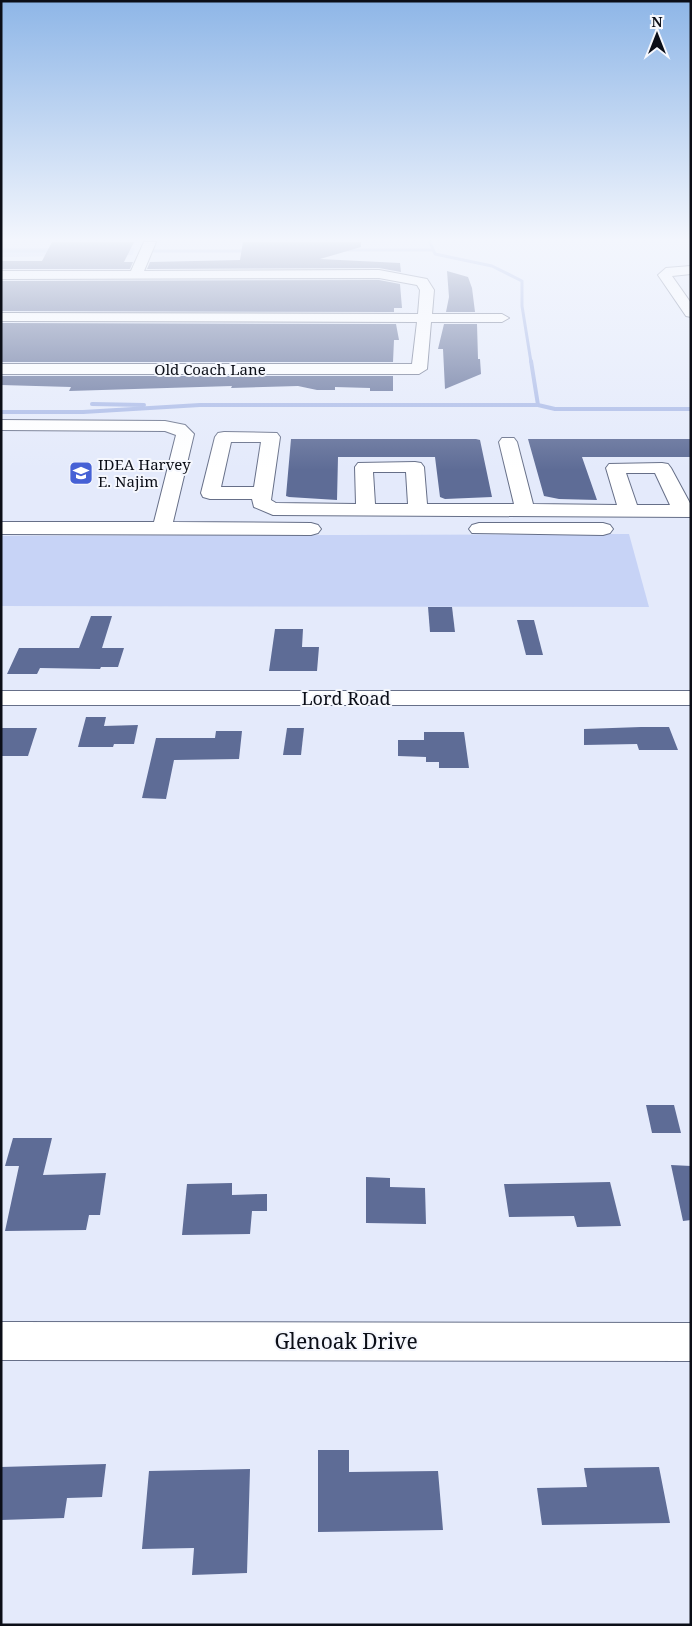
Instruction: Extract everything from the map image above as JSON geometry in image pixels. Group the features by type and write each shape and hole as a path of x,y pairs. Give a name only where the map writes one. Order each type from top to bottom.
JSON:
{"street":[{"path":"372,318 502,318"},
{"name":"Old Coach Lane","path":"1,369 419,369 423,318"},
{"path":"1,425 165,426 179,429 185,434 184,443 162,528"},
{"path":"236,529 232,516 220,512 211,500 210,493 224,437 271,437 261,503 273,509 366,511 419,523 525,509 629,511 686,511 662,468 615,468 629,511"},
{"path":"508,442 525,509"},
{"path":"366,511 364,467 415,467 419,523"},
{"path":"210,493 264,493"},
{"path":"205,529 210,516 220,512"},
{"path":"1,528 325,529"},
{"path":"454,529 691,529"},
{"name":"Lord Road","path":"1,698 691,698"},
{"name":"Glenoak Drive","path":"1,1341 691,1342"}],"shaded area":[{"path":"629,534 649,607 1,606 1,536"}],"building":[{"path":"1,323 396,324 399,340 394,340 393,362 1,362"},
{"path":"444,324 477,324 478,359 480,359 481,374 445,389 443,349 438,349"},
{"path":"1,376 393,376 393,391 370,391 370,388 335,387 335,390 317,390 298,386 231,388 232,386 69,391 71,387 1,385"},
{"path":"291,439 480,440 492,497 445,499 440,497 435,457 338,457 337,500 289,497 286,496"},
{"path":"528,439 691,439 691,457 582,457 597,500 559,499 544,496"},
{"path":"428,607 452,607 455,632 430,632"},
{"path":"91,616 112,616 102,648 124,648 118,667 101,667 100,669 40,668 37,674 7,674 19,648 79,648"},
{"path":"517,620 534,620 543,655 526,655"},
{"path":"275,629 303,629 302,647 319,647 317,671 269,671"},
{"path":"86,717 106,717 104,726 138,725 134,744 114,744 113,747 78,747"},
{"path":"669,727 678,750 639,750 637,744 584,745 584,729"},
{"path":"1,728 37,728 28,756 1,756"},
{"path":"287,728 304,728 301,755 283,755"},
{"path":"216,731 242,731 239,759 174,760 166,799 142,798 156,738 215,738"},
{"path":"424,732 464,732 469,768 439,768 439,762 426,762 426,757 398,756 398,740 424,740"},
{"path":"646,1105 674,1105 681,1133 652,1133"},
{"path":"13,1138 52,1138 43,1175 106,1173 100,1215 89,1215 86,1230 5,1231 19,1166 5,1166"},
{"path":"671,1165 691,1166 691,1220 683,1221"},
{"path":"366,1177 390,1178 390,1187 425,1188 426,1224 366,1223"},
{"path":"610,1182 621,1226 577,1227 574,1216 509,1217 504,1184"},
{"path":"232,1183 232,1195 267,1194 267,1211 252,1211 250,1234 182,1235 187,1184"},
{"path":"318,1450 349,1450 349,1472 438,1471 443,1530 318,1532"},
{"path":"106,1464 102,1497 67,1498 64,1518 1,1520 1,1467"},
{"path":"659,1467 670,1523 542,1525 537,1488 587,1487 584,1468"},
{"path":"250,1469 247,1573 192,1575 194,1548 142,1549 149,1471"}],"waterway":[{"path":"524,318 531,362"},
{"path":"531,361 538,405"},
{"path":"92,404 144,405"},
{"path":"1,412 83,412 200,405 538,405"},
{"path":"538,405 555,409 691,409"}],"place":[{"name":"IDEA Harvey E. Najim","path":"81,473"}]}
